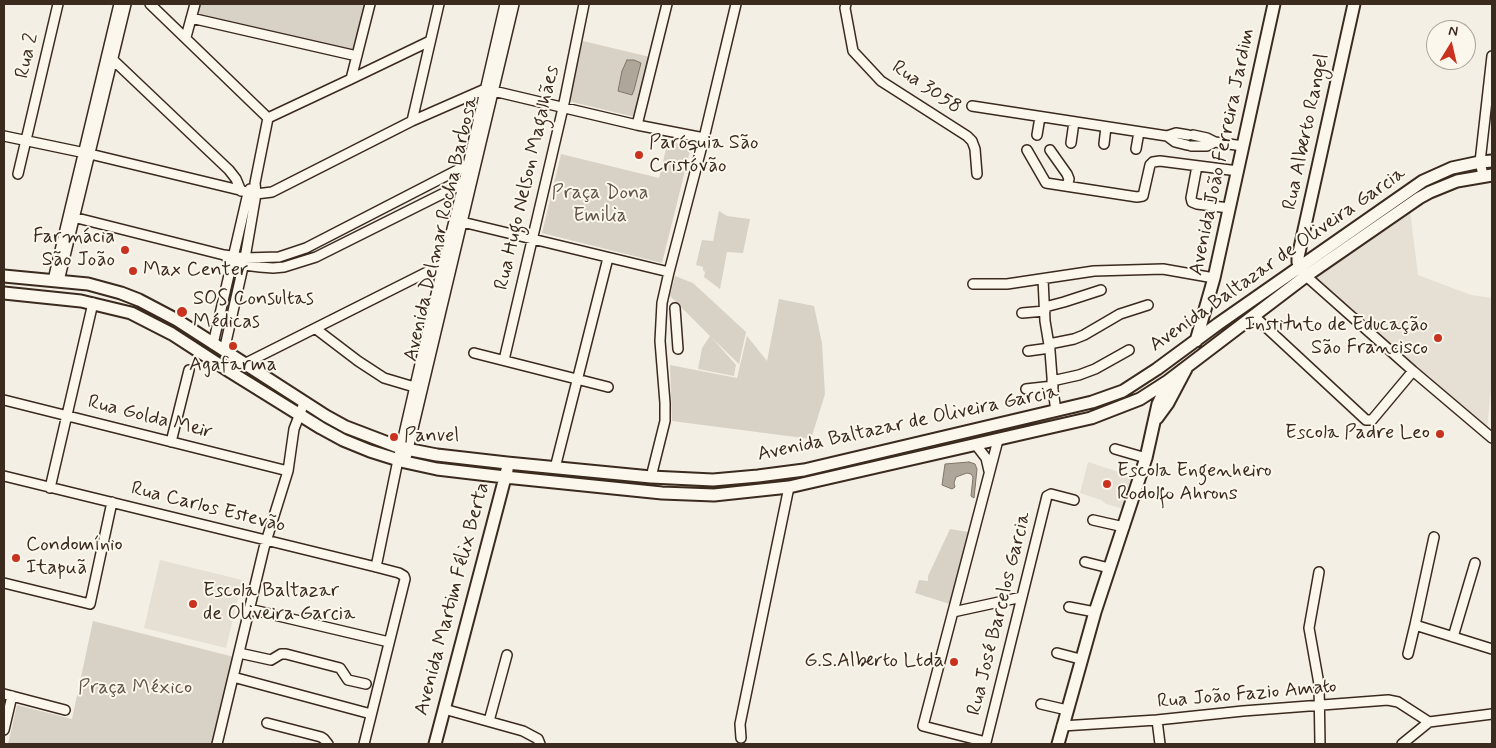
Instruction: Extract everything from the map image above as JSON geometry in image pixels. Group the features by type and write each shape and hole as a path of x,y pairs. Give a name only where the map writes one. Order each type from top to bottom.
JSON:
{"main road":[{"name":"Avenida João Ferreira Jardim","path":"1197,340 1214,278 1274,4"},
{"name":"Rua Alberto Rangel","path":"1303,272 1298,262 1298,257 1354,4"},
{"name":"Avenida Baltazar de Oliveira Garcia","path":"4,293 81,300 131,313 172,334 298,415 343,440 401,461 437,469 505,477 671,493 714,495 789,488 1091,418 1140,399 1229,336 1303,272 1423,181 1452,168 1492,161"},
{"name":"Avenida Baltazar de Oliveira Garcia","path":"4,276 104,288 140,300 177,320 304,403 346,427 404,449 437,455 555,468 651,477 713,480 804,470 1056,411 1092,402 1122,391 1157,370 1218,324 1430,192 1457,181 1488,175"},
{"path":"1207,308 1229,336"},
{"path":"1058,744 1080,659 1146,458 1158,404 1168,381 1197,340"},
{"path":"1156,416 1168,403 1188,366"},
{"path":"1140,399 1156,416"},
{"name":"Avenida Martim Félix Berta","path":"435,744 505,477 507,463"}],"street":[{"name":"Rua 2","path":"18,174 58,4"},
{"path":"56,281 87,154 119,4"},
{"path":"109,57 126,4"},
{"path":"150,4 268,118"},
{"path":"186,37 195,4"},
{"path":"351,79 370,4"},
{"path":"412,121 439,4"},
{"name":"Avenida Delmar Rocha Barbosa","path":"419,388 443,264 477,158 505,4"},
{"name":"Avenida Delmar Rocha Barbosa","path":"469,180 468,164 514,4"},
{"name":"Rua Hugo Nelson Magalhães","path":"504,360 563,108 584,4"},
{"path":"638,125 667,4"},
{"path":"651,477 665,421 660,341 662,303 668,272 704,138 736,4"},
{"name":"Rua 3058","path":"846,4 845,8 853,51 881,82 967,136 975,149 977,174"},
{"path":"191,18 357,56"},
{"path":"268,118 430,41"},
{"path":"1488,175 1480,162 1490,88 1492,56"},
{"path":"109,57 229,170 248,192 245,262 224,351"},
{"path":"4,136 248,192 272,192 412,121 488,90 638,125 704,138"},
{"path":"972,106 1168,136 1176,133 1190,135 1207,138 1215,142 1243,146"},
{"path":"1037,135 1040,117"},
{"path":"213,344 248,192 255,183 268,118"},
{"path":"1071,143 1074,122"},
{"path":"1104,144 1106,127"},
{"path":"1136,149 1139,132"},
{"path":"1168,136 1175,142 1189,146 1207,146 1215,142"},
{"path":"1027,150 1046,183 1140,197 1143,196 1150,165 1153,162 1238,171"},
{"path":"1050,150 1067,174 1069,179 1067,186"},
{"path":"245,262 279,257 306,248 412,194 477,158"},
{"path":"1197,166 1191,198 1192,202 1230,208"},
{"path":"72,216 273,268 284,267 316,257 469,180"},
{"path":"412,194 419,205"},
{"path":"458,221 668,272"},
{"name":"Avenida Delmar Rocha Barbosa","path":"376,567 419,388 454,258 458,221"},
{"path":"336,233 341,245"},
{"path":"244,364 454,258"},
{"path":"555,468 608,258"},
{"path":"973,284 1007,284 1094,270 1163,269 1214,278"},
{"path":"1303,272 1412,371 1492,438"},
{"path":"1043,279 1056,411"},
{"path":"1022,313 1045,309 1101,290"},
{"path":"50,488 93,304"},
{"path":"1028,351 1074,339 1120,314 1148,305"},
{"path":"676,308 678,349"},
{"path":"1254,316 1368,421 1372,420 1412,371"},
{"path":"316,329 384,378 419,388"},
{"path":"1026,389 1053,383 1094,369 1129,350"},
{"path":"474,353 608,386"},
{"path":"171,442 188,370"},
{"name":"Rua Golda Meir","path":"4,400 288,471"},
{"path":"217,744 266,540 288,471 294,429 304,403"},
{"path":"998,440 953,612 1022,598"},
{"path":"976,445 986,458 990,474"},
{"path":"1114,449 1146,458"},
{"name":"Rua Carlos Estevão","path":"4,476 399,573 405,579 389,642"},
{"path":"741,738 740,724 789,488"},
{"name":"Rua José Barcelos Garcia","path":"953,612 923,726 986,742 1049,494 1074,500"},
{"path":"4,583 90,604 112,502"},
{"path":"1093,520 1124,527"},
{"path":"1408,654 1434,537"},
{"path":"1085,562 1109,568"},
{"path":"1453,637 1475,563"},
{"path":"1319,572 1309,628 1317,667 1320,744"},
{"path":"1070,606 1095,612"},
{"path":"249,609 389,642 364,744"},
{"path":"1414,624 1492,649"},
{"path":"239,653 271,660 281,654 286,654 340,668 348,680 366,684"},
{"path":"1057,653 1080,659"},
{"path":"489,721 507,655"},
{"path":"233,677 371,714"},
{"path":"4,730 8,695 65,710"},
{"name":"Rua João Fazio Amato","path":"1062,726 1388,700 1398,702 1428,722"},
{"path":"1042,704 1067,710"},
{"path":"444,709 523,731 538,739 540,744"},
{"path":"1402,744 1428,722 1492,714"},
{"path":"1156,720 1160,744"},
{"path":"267,723 324,738 328,744"}],"shaded area":[{"path":"627,60 641,63 632,95 618,91 622,71"},
{"name":"Instituto de Educação São Francisco","path":"1410,211 1418,275 1471,295 1492,298 1492,379 1487,429 1316,278"},
{"path":"969,462 975,464 977,469 974,498 971,496 973,477 971,474 967,473 956,477 955,487 952,489 942,485 945,464"},
{"name":"Escola Engenheiro Rodolfo Ahrons","path":"1088,462 1134,477 1124,509 1080,493"},
{"name":"Escola Baltazar de Oliveira Garcia","path":"160,560 242,580 226,648 144,628"}],"green space":[{"path":"198,4 365,4 353,52 195,15"},
{"path":"583,41 650,57 635,117 568,101"},
{"name":"Praça Dona Emilia","path":"668,141 691,147 662,263 542,233 561,154 659,178"},
{"path":"719,211 727,216 750,219 743,253 727,252 720,289 704,277 703,267 696,265 702,240 713,241"},
{"path":"675,276 693,283 746,332 739,364 712,338 736,365 734,376 698,369 702,348 710,336 670,296"},
{"path":"779,299 814,306 822,343 825,394 811,439 672,421 670,365 737,378 747,336 767,361"},
{"path":"950,529 968,532 950,604 915,593 919,580 928,581 928,576"},
{"name":"Praça México","path":"93,621 234,657 213,744 8,744 17,705 72,719"}],"place":[{"name":"Paróquia São Cristóvão","path":"639,155"},
{"name":"Farmácia São João","path":"125,250"},
{"name":"Max Center","path":"133,271"},
{"name":"SOS Consultas Médicas","path":"182,312"},
{"name":"Instituto de Educação São Francisco","path":"1438,338"},
{"name":"Agafarma","path":"233,346"},
{"name":"Escola Padre Leo","path":"1440,434"},
{"name":"Panvel","path":"394,437"},
{"name":"Escola Engenheiro Rodolfo Ahrons","path":"1107,484"},
{"name":"Condomínio Itapuã","path":"16,558"},
{"name":"Escola Baltazar de Oliveira Garcia","path":"193,604"},
{"name":"G.S.Alberto Ltda","path":"954,662"}]}
